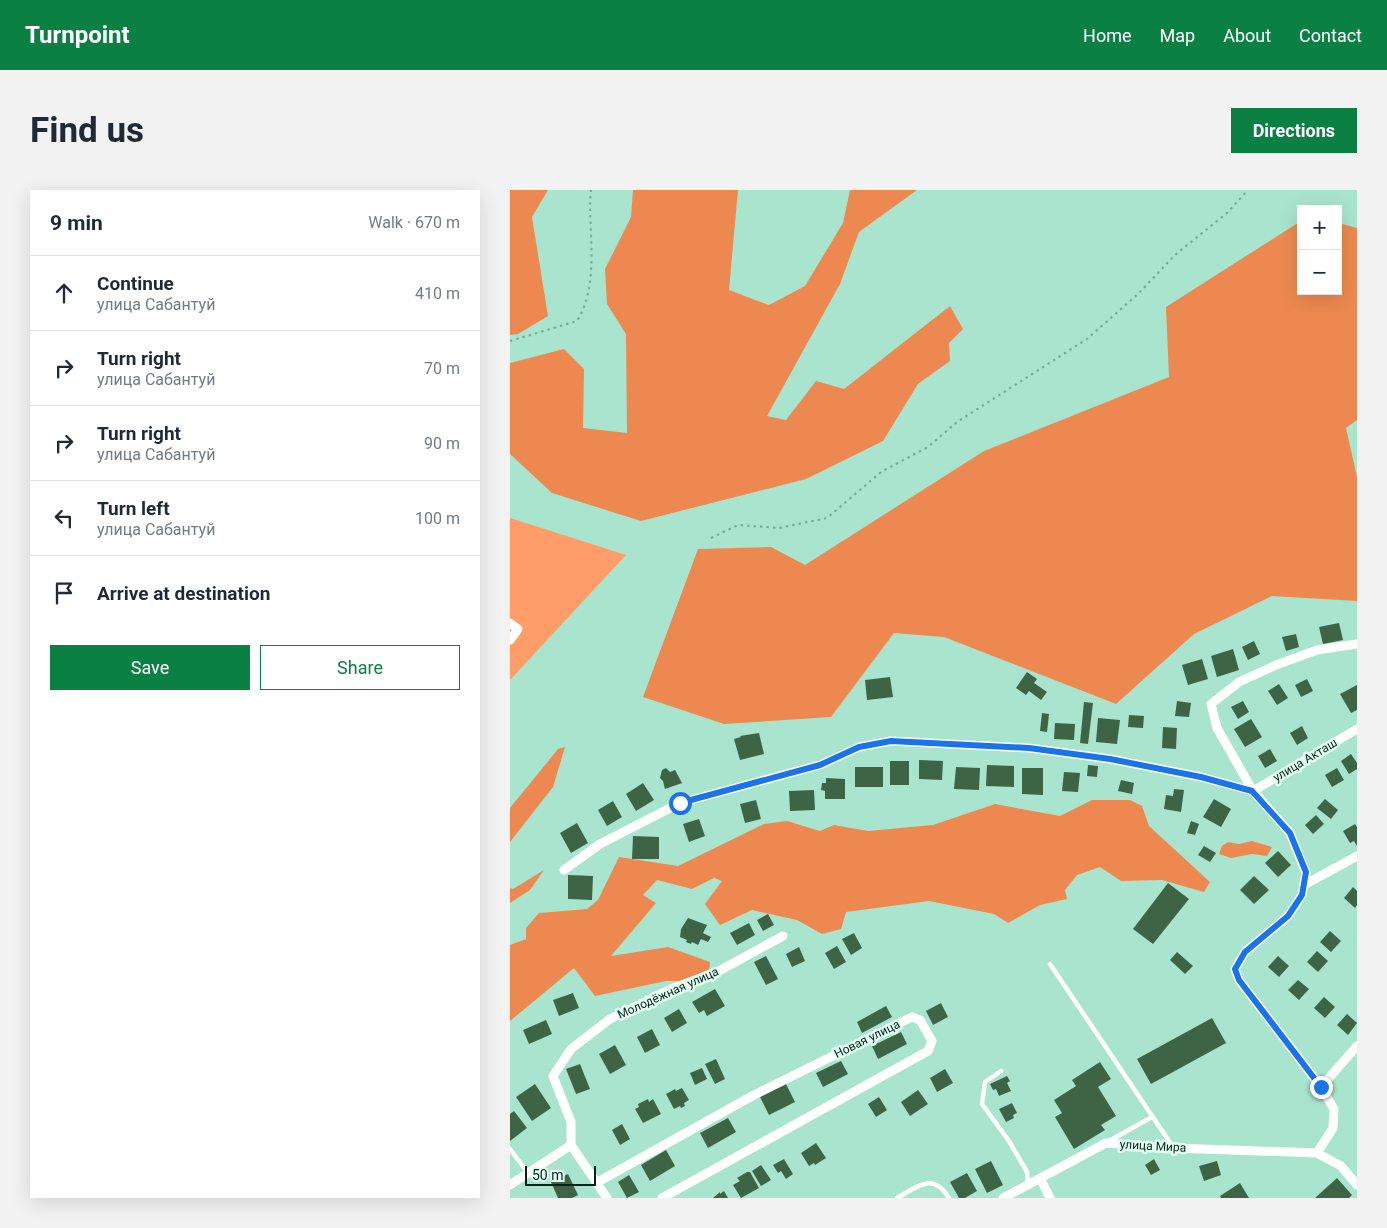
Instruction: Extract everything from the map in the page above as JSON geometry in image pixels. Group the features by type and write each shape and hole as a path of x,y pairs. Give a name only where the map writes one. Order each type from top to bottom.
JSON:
{"street":[{"path":"510,623 518,629 510,640"},
{"path":"1357,644 1316,650 1276,665 1239,682 1211,704 1217,728 1252,791 1290,833 1306,872 1302,895 1288,916 1245,952 1235,969 1239,980 1321,1087 1334,1110 1333,1128 1317,1153 1341,1166 1357,1185"},
{"name":"улица Акташ","path":"1252,791 1357,729"},
{"path":"564,870 600,844 680,803 820,765 859,747 891,741 1029,748 1119,761 1201,777 1252,791"},
{"path":"1304,885 1357,856"},
{"name":"Молодёжная улица","path":"571,1145 571,1122 553,1076 570,1049 610,1018 672,989 719,971 783,936"},
{"name":"Новая улица","path":"596,1183 754,1095 912,1016 920,1020 932,1042 928,1051 662,1198"},
{"path":"1321,1087 1357,1046"},
{"name":"улица Мира","path":"1003,1198 1106,1143 1173,1148 1317,1153"},
{"path":"510,1186 571,1145 607,1198"},
{"path":"1040,1178 1050,1198"}],"lane":[{"path":"1050,964 1173,1148"},
{"path":"1001,1071 985,1082 982,1104 1009,1141 1027,1172 1028,1185"},
{"path":"1106,1143 1152,1117"},
{"path":"510,1149 528,1173"},
{"path":"897,1198 926,1182 938,1184 949,1198"}],"path":[{"path":"510,341 577,322 584,309 590,285 591,190"},
{"path":"711,538 738,526 779,528 827,518 881,472 928,447 957,422 1087,339 1138,294 1174,255 1227,213 1248,190"}],"shaded area":[{"path":"510,190 548,190 532,217 548,316 518,334 510,335"},
{"path":"633,190 738,190 729,290 769,305 805,286 843,223 850,190 917,190 859,232 840,284 767,416 786,420 816,381 844,389 950,306 963,329 949,343 950,361 918,384 883,441 806,479 641,521 552,493 510,454 510,363 564,349 584,369 583,428 627,433 626,334 607,304 605,269 631,217"},
{"path":"1297,224 1297,295 1342,295 1342,224 1357,228 1357,420 1346,428 1357,477 1357,601 1272,596 1194,634 1116,704 944,637 894,633 831,717 724,724 643,697 698,549 771,547 805,565 984,451 1169,377 1166,307"},
{"path":"510,518 626,555 510,680"},
{"path":"565,747 553,787 510,842 510,808 558,749"},
{"path":"1092,800 1130,800 1142,806 1149,826 1210,882 1204,892 1162,880 1121,881 1100,867 1077,875 1065,890 1067,899 1040,905 1008,923 994,914 929,901 846,912 841,929 822,934 797,920 752,910 720,925 705,904 722,881 714,878 692,889 657,880 643,895 656,903 611,956 668,947 710,962 709,975 701,981 666,981 595,996 574,968 510,1021 510,945 526,939 526,928 539,913 587,909 598,900 619,857 678,866 764,824 787,821 820,831 834,825 868,831 933,825 995,804 1060,816"},
{"path":"1252,841 1272,847 1267,856 1252,854 1231,858 1219,854 1222,846 1228,842 1239,844"},
{"path":"544,870 530,890 510,903 510,888 513,889"}],"building":[{"path":"1339,623 1343,640 1323,644 1319,627"},
{"path":"1296,634 1299,647 1286,651 1282,637"},
{"path":"1254,641 1260,654 1248,660 1242,647"},
{"path":"1233,649 1239,670 1217,677 1211,656"},
{"path":"1202,659 1208,679 1188,685 1182,665"},
{"path":"1027,672 1037,679 1034,683 1047,692 1041,700 1029,691 1026,695 1016,688"},
{"path":"890,677 893,697 867,700 865,680"},
{"path":"1307,679 1313,691 1301,697 1295,685"},
{"path":"1279,684 1288,698 1277,705 1268,691"},
{"path":"1357,685 1357,710 1351,713 1340,694"},
{"path":"1177,701 1191,703 1189,717 1175,716"},
{"path":"1243,701 1249,712 1238,719 1231,707"},
{"path":"1084,702 1093,703 1088,744 1080,743"},
{"path":"1042,713 1049,714 1047,732 1040,731"},
{"path":"1129,715 1144,716 1143,728 1128,727"},
{"path":"1098,718 1120,720 1117,744 1096,742"},
{"path":"1251,719 1262,737 1245,747 1234,729"},
{"path":"1055,723 1075,724 1074,740 1054,739"},
{"path":"1302,726 1308,738 1297,745 1290,733"},
{"path":"1163,727 1177,728 1176,749 1162,748"},
{"path":"759,733 764,754 740,760 734,739 740,736"},
{"path":"1270,749 1277,761 1265,768 1258,756"},
{"path":"1351,754 1357,763 1357,769 1349,774 1341,761"},
{"path":"919,760 943,761 942,780 919,779"},
{"path":"890,761 909,761 909,785 890,785"},
{"path":"987,765 1014,766 1014,787 986,786"},
{"path":"1088,765 1098,766 1097,777 1087,776"},
{"path":"855,767 883,767 883,787 855,787"},
{"path":"956,767 980,768 979,790 954,789"},
{"path":"666,768 670,772 675,770 682,783 665,789 660,778 662,770"},
{"path":"1022,768 1043,768 1043,795 1022,794"},
{"path":"1337,768 1344,780 1332,787 1325,775"},
{"path":"1064,772 1080,773 1078,792 1062,791"},
{"path":"826,778 845,779 845,799 825,799 825,791 821,790 822,783 826,783"},
{"path":"1121,780 1134,783 1132,794 1118,791"},
{"path":"643,783 654,800 636,811 626,794"},
{"path":"1174,789 1184,790 1181,812 1164,809 1166,795 1173,796"},
{"path":"814,790 815,810 790,811 789,791"},
{"path":"1214,799 1231,809 1221,827 1203,817"},
{"path":"1325,799 1338,810 1331,819 1317,808"},
{"path":"756,800 761,819 745,823 740,804"},
{"path":"613,801 622,817 607,826 598,810"},
{"path":"1316,815 1324,824 1313,834 1305,825"},
{"path":"699,819 705,836 689,842 683,824"},
{"path":"1191,821 1199,824 1195,835 1187,833"},
{"path":"577,823 588,843 571,853 560,833"},
{"path":"1355,824 1357,827 1357,846 1354,841 1350,843 1343,831"},
{"path":"633,836 659,837 659,859 632,859"},
{"path":"1204,846 1216,853 1210,862 1198,855"},
{"path":"1278,851 1291,865 1278,877 1265,863"},
{"path":"568,875 593,876 592,900 568,899"},
{"path":"1254,876 1269,890 1254,904 1240,890"},
{"path":"1168,883 1189,899 1153,944 1133,929"},
{"path":"1353,887 1357,891 1357,905 1355,908 1344,898"},
{"path":"768,914 774,925 763,931 757,920"},
{"path":"688,918 707,925 703,933 711,937 708,942 701,939 698,945 692,942 691,944 680,937 681,929"},
{"path":"749,923 755,935 737,945 730,933"},
{"path":"1330,931 1341,941 1331,952 1320,942"},
{"path":"854,933 862,948 851,955 842,939"},
{"path":"837,946 846,962 834,969 825,953"},
{"path":"799,947 805,961 792,967 786,954"},
{"path":"1317,951 1328,961 1318,972 1307,962"},
{"path":"1177,952 1193,966 1185,974 1170,960"},
{"path":"766,956 778,979 766,985 754,962"},
{"path":"1278,956 1289,966 1279,977 1268,967"},
{"path":"1298,980 1309,989 1299,1000 1288,990"},
{"path":"715,989 725,1006 707,1016 704,1010 699,1013 692,1002"},
{"path":"573,993 579,1008 559,1016 553,1000"},
{"path":"1324,997 1335,1007 1325,1018 1314,1008"},
{"path":"941,1003 948,1017 933,1025 926,1011"},
{"path":"886,1006 892,1017 862,1033 857,1022"},
{"path":"679,1009 687,1023 672,1032 664,1018"},
{"path":"1347,1014 1357,1023 1348,1035 1337,1025"},
{"path":"1212,1018 1226,1043 1151,1084 1137,1059"},
{"path":"546,1020 552,1034 529,1044 523,1030"},
{"path":"652,1029 660,1045 645,1053 637,1037"},
{"path":"901,1032 907,1044 878,1059 872,1046"},
{"path":"615,1045 626,1065 610,1074 599,1054"},
{"path":"716,1059 725,1079 715,1084 705,1064"},
{"path":"841,1061 848,1074 823,1087 816,1073"},
{"path":"1100,1062 1111,1079 1098,1087 1116,1116 1101,1125 1105,1130 1074,1149 1055,1117 1062,1113 1054,1100 1076,1086 1072,1080"},
{"path":"580,1064 590,1089 576,1094 566,1069"},
{"path":"702,1068 707,1079 695,1085 690,1073"},
{"path":"945,1069 953,1083 937,1092 930,1078"},
{"path":"1007,1076 1010,1081 1007,1083 1011,1091 999,1096 996,1089 993,1090 990,1084"},
{"path":"535,1084 551,1108 532,1121 516,1097"},
{"path":"786,1084 795,1102 769,1115 760,1097"},
{"path":"682,1088 689,1100 684,1103 685,1106 674,1109 666,1094 675,1089 676,1091"},
{"path":"918,1090 928,1104 910,1116 901,1102"},
{"path":"879,1097 887,1110 876,1117 868,1104"},
{"path":"648,1099 649,1102 653,1099 661,1114 643,1123 635,1109 639,1107 638,1104"},
{"path":"1012,1103 1017,1113 1013,1115 1014,1118 1006,1122 999,1109"},
{"path":"514,1111 527,1128 510,1141 510,1114"},
{"path":"728,1118 736,1132 708,1148 700,1133"},
{"path":"622,1124 630,1139 620,1145 612,1130"},
{"path":"816,1143 826,1158 815,1165 814,1163 809,1166 801,1153"},
{"path":"666,1150 675,1166 650,1181 641,1165"},
{"path":"784,1159 793,1174 786,1179 781,1171 778,1173 773,1165"},
{"path":"1154,1159 1160,1170 1151,1175 1145,1165"},
{"path":"991,1161 1003,1185 987,1193 975,1169"},
{"path":"1217,1161 1221,1175 1204,1181 1199,1166"},
{"path":"761,1165 771,1180 761,1186 752,1171"},
{"path":"750,1172 759,1188 741,1198 733,1185 740,1181 737,1178"},
{"path":"967,1173 977,1191 965,1198 959,1198 950,1182"},
{"path":"568,1174 578,1195 572,1198 558,1198 551,1182"},
{"path":"629,1175 639,1192 627,1198 618,1182"},
{"path":"1337,1178 1352,1195 1349,1198 1315,1198"},
{"path":"1240,1183 1249,1198 1221,1198 1220,1196"},
{"path":"724,1191 728,1198 713,1198 720,1192 720,1194"}],"route":[{"path":"680,803 820,765 859,747 891,741 1029,748 1110,759 1201,777 1252,791 1290,833 1306,872 1302,895 1288,916 1245,952 1235,969 1239,980 1321,1087"}]}
